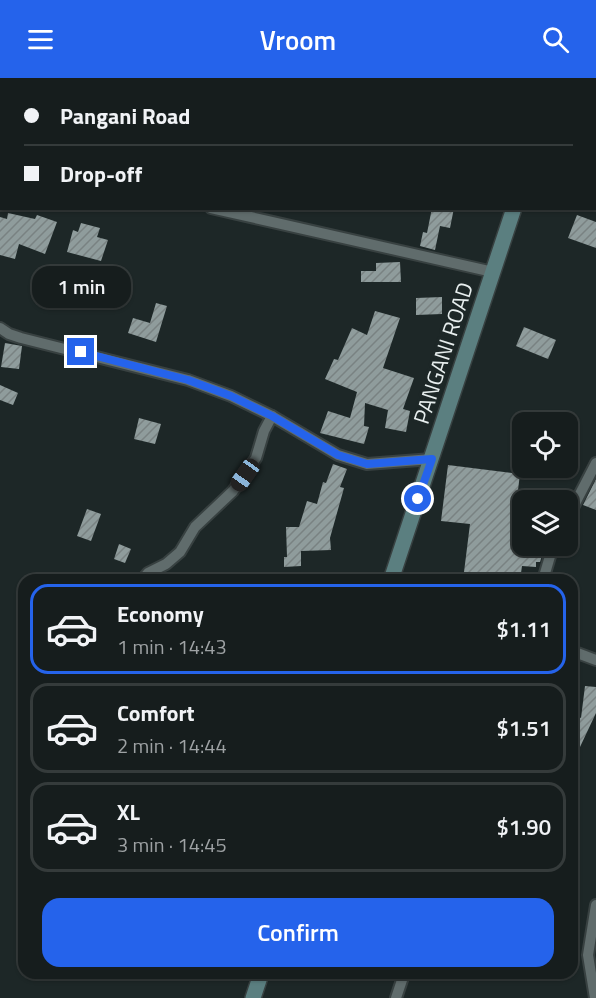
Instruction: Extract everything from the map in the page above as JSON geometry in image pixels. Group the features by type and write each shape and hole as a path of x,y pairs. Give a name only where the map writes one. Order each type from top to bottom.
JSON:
{"main road":[{"name":"PANGANI ROAD","path":"393,574 513,210"},
{"path":"253,998 259,979"}],"street":[{"path":"220,210 493,272"},
{"path":"0,328 21,338 188,380 231,396 272,416 338,455 367,464 432,459"},
{"path":"147,574 180,552 195,527 233,491 256,458 264,431 272,416"},
{"path":"578,498 596,463"},
{"path":"545,574 550,556"},
{"path":"578,653 596,660"},
{"path":"595,998 588,955 596,905"},
{"path":"396,998 402,979"}],"building":[{"path":"432,210 454,210 450,228 440,226 435,250 420,246 423,232 427,233"},
{"path":"8,213 35,219 37,215 57,222 45,254 19,244 15,259 0,255 0,217 7,219"},
{"path":"577,215 596,222 596,248 568,238"},
{"path":"81,223 100,228 97,237 108,240 101,261 67,252 73,230 78,232"},
{"path":"400,262 401,282 361,282 361,271 376,271 376,263"},
{"path":"442,297 442,314 416,315 416,298"},
{"path":"156,303 167,306 156,342 128,333 133,318 150,323"},
{"path":"375,311 400,318 383,368 414,378 403,409 410,411 406,432 385,428 388,410 365,403 364,426 369,427 364,444 320,433 328,411 350,418 357,392 325,379 334,359 338,360 352,328 367,335"},
{"path":"524,327 556,340 548,359 516,346"},
{"path":"5,343 22,346 19,369 1,367"},
{"path":"0,385 18,393 13,405 0,400"},
{"path":"139,418 161,424 155,444 134,439"},
{"path":"333,464 347,469 340,487 344,488 330,538 331,550 301,551 301,566 284,567 284,557 287,557 286,527 299,527 307,501 317,504 323,482 326,483"},
{"path":"448,465 512,473 512,478 520,478 518,490 512,490 512,556 542,556 540,562 536,562 536,567 522,566 521,574 464,574 470,524 441,521"},
{"path":"596,479 596,510 583,505"},
{"path":"87,509 101,514 91,541 77,536"},
{"path":"119,544 131,549 125,563 114,559"},
{"path":"585,686 596,687 596,713 580,747 578,745 578,716 581,718"}],"route":[{"path":"81,352 188,380 231,396 272,416 338,455 367,464 432,459 418,499"}]}
